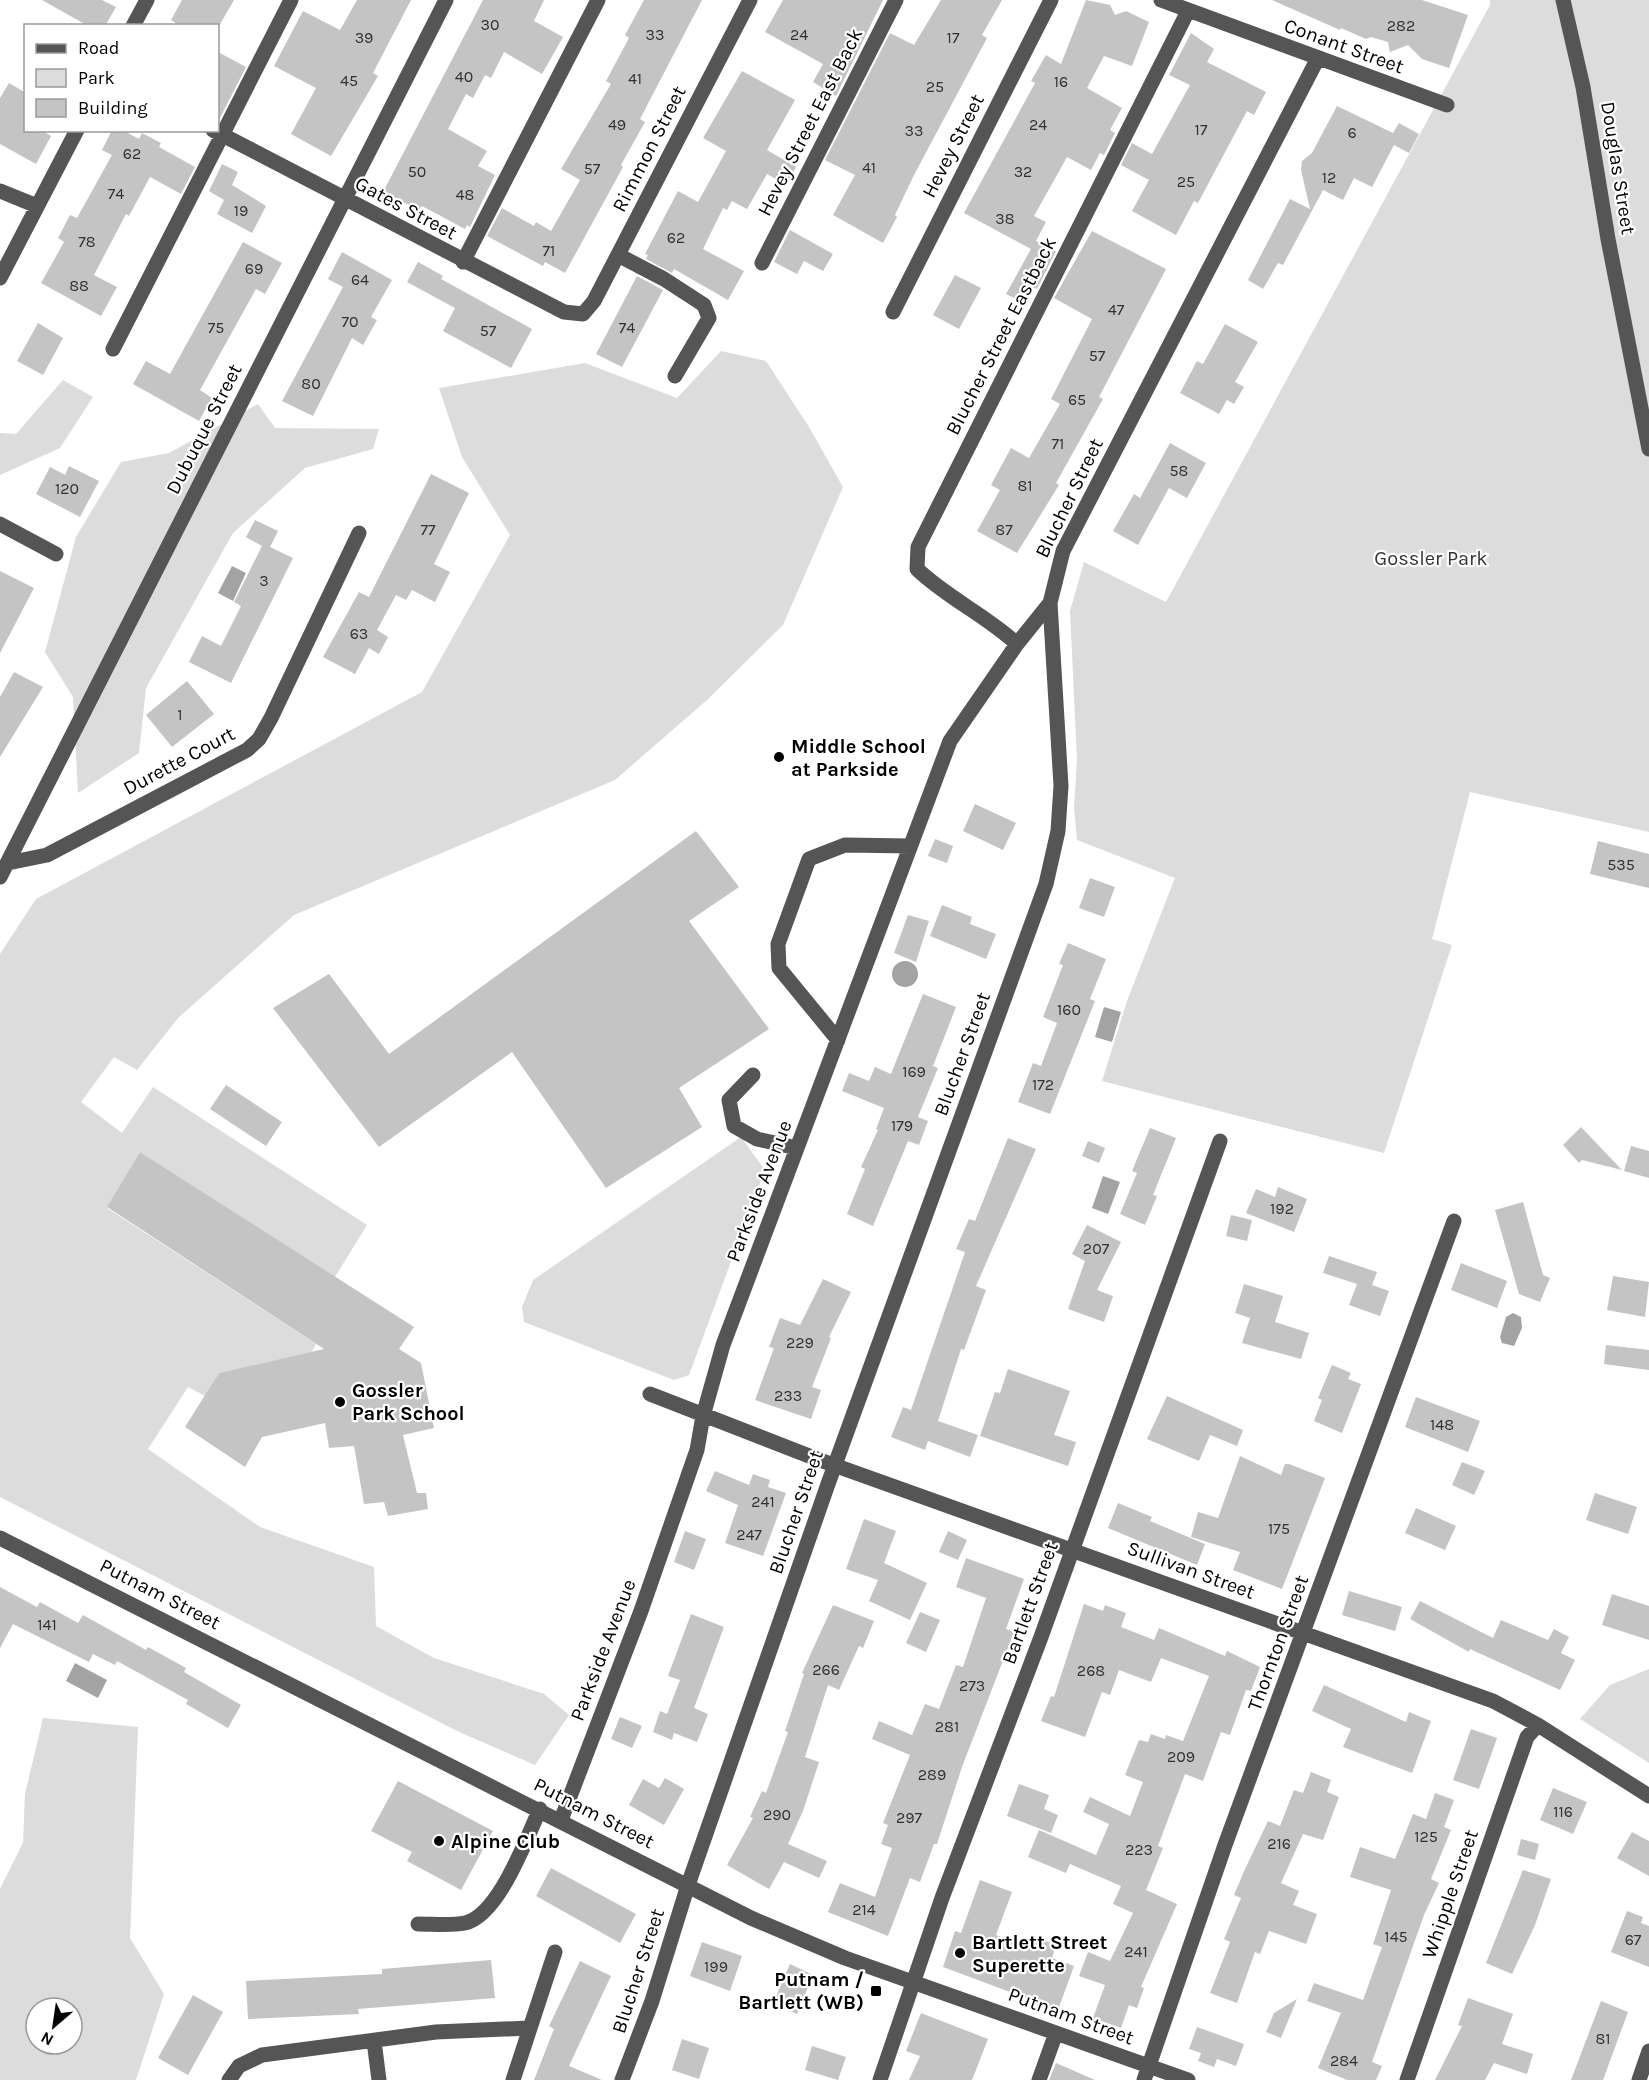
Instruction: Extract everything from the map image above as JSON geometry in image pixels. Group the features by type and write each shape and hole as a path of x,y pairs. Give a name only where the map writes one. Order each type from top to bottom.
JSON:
{"street":[{"path":"134,24 147,0"},
{"path":"219,129 291,0"},
{"name":"Dubuque Street","path":"0,877 446,0"},
{"path":"463,262 598,0"},
{"name":"Rimmon Street","path":"583,314 594,301 750,0"},
{"name":"Hevey Street East Back","path":"762,262 896,0"},
{"name":"Hevey Street","path":"893,312 1051,0"},
{"name":"Douglas Street","path":"1563,0 1583,87 1608,239 1649,449"},
{"name":"Conant Street","path":"1166,1 1447,105"},
{"name":"Blucher Street Eastback","path":"1017,644 1002,629 938,589 916,569 918,547 1188,11"},
{"name":"Blucher Street","path":"622,2080 652,2001 688,1886 835,1464 1046,884 1058,831 1061,786 1050,603 1063,551 1317,58"},
{"path":"0,278 76,132"},
{"path":"113,348 217,133"},
{"name":"Gates Street","path":"217,133 463,262 564,312 583,314"},
{"path":"0,191 37,206"},
{"path":"618,255 664,279 704,305 709,318 675,376"},
{"path":"0,524 56,554"},
{"name":"Durette Court","path":"8,863 47,855 247,750 259,739 359,533"},
{"name":"Parkside Avenue","path":"561,1820 641,1611 697,1450 703,1416 723,1345 950,741 1017,644 1050,603"},
{"path":"838,1040 779,968 778,944 809,859 845,845 910,846"},
{"path":"753,1075 729,1100 734,1126 757,1139 797,1149"},
{"name":"Bartlett Street","path":"880,2080 942,1898 1220,1141"},
{"name":"Thornton Street","path":"1146,2073 1225,1845 1454,1221"},
{"name":"Sullivan Street","path":"650,1394 703,1416 1493,1701 1538,1725 1649,1796"},
{"name":"Putnam Street","path":"0,1538 540,1809 751,1918 844,1959 1056,2033 1146,2073 1188,2080"},
{"name":"Whipple Street","path":"1407,2080 1527,1737 1538,1725"},
{"path":"418,1924 466,1923 487,1910 513,1868 540,1809"},
{"path":"513,2080 555,1952"},
{"path":"229,2080 239,2066 262,2055 436,2032 529,2028"},
{"path":"1039,2080 1056,2033"},
{"path":"374,2041 379,2080"},
{"path":"1640,2080 1649,2052"}],"green space":[{"name":"Gossler Park","path":"1490,0 1649,0 1649,832 1470,792 1432,939 1452,945 1384,1153 1102,1081 1127,1001 1175,878 1077,840 1074,808 1077,760 1070,611 1084,562 1166,602 1490,5"},
{"path":"721,351 766,361 809,427 843,487 783,625 707,700 615,780 294,915 178,1018 137,1070 114,1057 81,1102 122,1133 153,1087 367,1225 335,1277 140,1152 107,1208 316,1344 312,1352 219,1373 205,1396 188,1387 148,1449 260,1527 374,1567 376,1626 434,1658 544,1694 569,1715 535,1765 457,1731 0,1497 0,954 36,899 422,692 510,535 462,457 439,388 585,363 677,398"},
{"path":"63,380 93,397 60,448 0,475 0,433 16,434"},
{"path":"258,404 275,428 379,429 373,449 305,468 233,533 146,688 139,753 78,793 73,697 45,652 76,537 121,462 169,453"},
{"path":"741,1137 765,1170 689,1375 674,1380 524,1322 522,1307 533,1280"},
{"path":"1649,1669 1649,1763 1580,1719 1610,1685"},
{"path":"43,1718 138,1727 130,1938 164,1994 136,2080 0,2080 0,1889 23,1843 25,1794"}],"shaded area":[{"path":"232,566 246,573 233,601 218,593"},
{"path":"905,961 914,965 918,974 914,983 905,987 896,983 892,974 896,965"},
{"path":"1104,1007 1121,1012 1112,1042 1095,1037"},
{"path":"1103,1176 1120,1182 1108,1214 1092,1208"},
{"path":"1513,1313 1521,1317 1522,1328 1514,1346 1502,1343 1500,1337 1506,1317"},
{"path":"75,1663 107,1680 98,1698 66,1681"}],"building":[{"path":"42,0 102,0 116,7 106,24 84,24"},
{"path":"182,0 234,0 219,26 219,24 177,24 171,20"},
{"path":"357,0 411,0 373,73 378,76 331,156 291,134 316,88 274,66 303,11 340,30"},
{"path":"483,0 544,0 534,21 563,37 542,74 504,52 491,78 485,75 473,98 466,94 448,129 487,151 478,166 495,175 470,227 467,225 465,229 422,206 419,210 383,192"},
{"path":"644,0 702,0 640,119 645,122 621,165 623,167 565,273 545,262 543,266 487,236 502,208 534,226 536,222 551,231 580,180 561,169 611,84 606,81 629,38 625,35"},
{"path":"783,0 883,0 836,96 813,82 823,64 765,32"},
{"path":"941,0 1002,0 982,35 987,38 914,175 895,215 897,217 883,243 833,215 855,175 825,160 890,33 914,45"},
{"path":"1086,0 1110,5 1115,15 1126,11 1149,22 1132,66 1104,56 1087,88 1122,108 1110,130 1115,133 1104,155 1100,153 1091,170 1067,157 1034,216 1046,222 1036,241 1056,251 1037,289 1033,287 1024,303 1006,294 1031,249 964,213 1035,83 1031,81 1046,55 1061,64"},
{"path":"1272,0 1422,0 1468,15 1449,68 1422,59 1408,45 1390,52 1388,42 1371,37 1366,39 1341,28 1340,30"},
{"path":"1191,33 1214,49 1207,62 1266,92 1254,115 1247,111 1198,203 1194,201 1176,235 1132,211 1149,180 1121,165 1132,143 1152,154 1190,85 1169,75"},
{"path":"219,53 246,67 219,120"},
{"path":"742,71 795,100 767,150 796,167 786,185 767,174 747,209 732,201 727,210 723,208 703,249 744,271 728,300 674,269 672,273 646,259 648,255 645,254 678,191 698,202 726,151 703,138"},
{"path":"9,83 24,92 24,132 44,132 51,136 36,164 0,144 0,98"},
{"path":"1337,106 1393,133 1399,123 1419,134 1409,153 1394,145 1372,187 1354,178 1343,200 1323,190 1283,265 1278,263 1263,289 1248,280 1290,199 1310,209 1301,170 1302,161 1312,153"},
{"path":"111,132 126,132 139,139 142,133 161,143 159,147 195,167 181,194 150,177 129,216 126,214 94,275 117,287 101,316 41,283 64,242 58,238 70,215 77,218 112,155 102,150"},
{"path":"222,164 238,172 232,185 266,206 252,233 217,214 224,200 209,191"},
{"path":"790,230 833,254 823,271 804,261 797,274 774,262"},
{"path":"1092,231 1166,269 1099,397 1103,399 1056,483 1059,485 1017,553 977,531 1000,490 991,485 1011,448 1029,458 1060,404 1051,399 1092,319 1054,298"},
{"path":"243,242 282,263 265,294 256,289 200,390 212,398 199,421 133,384 146,361 170,374"},
{"path":"342,252 392,280 371,317 377,320 363,345 352,338 313,416 282,401 343,287 328,279"},
{"path":"418,262 443,276 441,279 532,329 511,368 443,331 455,308 407,282"},
{"path":"955,275 981,288 959,329 933,315"},
{"path":"637,276 663,290 622,367 596,354"},
{"path":"38,323 63,338 43,375 17,361"},
{"path":"1225,324 1258,342 1235,382 1244,387 1234,404 1227,400 1219,414 1180,393 1197,361 1203,364"},
{"path":"1170,443 1206,463 1187,498 1169,488 1138,545 1113,531 1134,494 1140,498"},
{"path":"69,466 99,481 80,517 36,494 50,467 65,475"},
{"path":"431,474 469,493 434,564 450,572 435,602 412,590 406,600 396,595 377,630 388,637 379,654 369,648 355,674 323,657 359,592 369,597"},
{"path":"255,520 278,531 270,547 293,558 231,683 189,662 202,636 221,646 241,606 234,602 262,546 246,537"},
{"path":"0,571 34,588 0,653"},
{"path":"14,672 43,687 0,757 0,697"},
{"path":"187,681 214,714 172,747 146,715"},
{"path":"975,804 1016,823 1003,850 963,831"},
{"path":"696,831 739,887 689,921 769,1029 679,1088 702,1127 606,1188 512,1052 379,1147 273,1008 329,974 389,1054"},
{"path":"935,839 953,846 947,863 928,856"},
{"path":"1598,841 1649,854 1649,888 1590,874"},
{"path":"1090,878 1115,887 1104,917 1079,908"},
{"path":"942,905 972,917 970,924 996,934 986,959 930,936"},
{"path":"908,915 929,921 916,962 894,953"},
{"path":"1068,943 1106,959 1090,999 1095,1001 1050,1114 1018,1102 1033,1063 1041,1066 1057,1023 1043,1017 1063,965 1059,964"},
{"path":"923,994 956,1007 933,1066 938,1068 918,1117 928,1121 919,1145 908,1141 873,1226 847,1214 865,1169 861,1167 878,1130 876,1129 884,1108 842,1091 849,1073 869,1081 875,1067 891,1074"},
{"path":"226,1085 282,1122 266,1146 210,1109"},
{"path":"1581,1127 1622,1170 1582,1160 1579,1163 1563,1145"},
{"path":"1150,1128 1176,1138 1153,1195 1157,1196 1145,1225 1120,1214 1137,1173 1132,1171"},
{"path":"1008,1138 1036,1149 976,1286 986,1290 964,1350 961,1349 938,1421 978,1435 970,1457 928,1441 925,1450 891,1437 903,1407 911,1410 965,1252 956,1249 969,1219 975,1221"},
{"path":"1088,1141 1105,1148 1099,1163 1082,1156"},
{"path":"1631,1146 1649,1151 1649,1178 1624,1171"},
{"path":"140,1152 414,1327 399,1349 421,1363 434,1428 403,1435 417,1493 426,1493 428,1509 388,1516 384,1502 364,1504 354,1446 329,1448 325,1423 262,1437 245,1467 185,1427 219,1373 324,1349 107,1207"},
{"path":"1278,1187 1307,1199 1294,1232 1246,1213 1256,1189 1275,1197"},
{"path":"1523,1202 1543,1275 1550,1278 1540,1302 1519,1294 1495,1210"},
{"path":"1231,1215 1252,1220 1247,1241 1226,1236"},
{"path":"1087,1225 1121,1242 1097,1290 1113,1296 1104,1322 1068,1309 1085,1261 1072,1254"},
{"path":"1329,1256 1377,1272 1372,1285 1389,1291 1380,1316 1349,1305 1357,1284 1323,1273"},
{"path":"1461,1263 1507,1281 1497,1308 1451,1290"},
{"path":"1613,1276 1649,1282 1645,1317 1607,1310"},
{"path":"823,1279 851,1292 829,1337 831,1338 812,1387 821,1390 811,1419 755,1400 774,1348 769,1347 780,1318 800,1325"},
{"path":"1244,1284 1283,1296 1275,1322 1309,1333 1301,1359 1242,1343 1250,1318 1235,1313"},
{"path":"1606,1345 1649,1350 1649,1370 1604,1364"},
{"path":"1332,1365 1351,1373 1348,1379 1361,1384 1342,1433 1314,1421 1322,1400 1318,1398"},
{"path":"1008,1369 1070,1391 1054,1435 1076,1442 1068,1466 980,1436 995,1392 1000,1393"},
{"path":"1167,1396 1243,1430 1237,1446 1210,1435 1199,1461 1147,1439"},
{"path":"1416,1397 1480,1421 1468,1452 1405,1427"},
{"path":"1240,1456 1281,1475 1285,1464 1289,1464 1325,1478 1282,1589 1233,1570 1240,1552 1191,1537 1198,1512 1218,1518"},
{"path":"1462,1462 1485,1471 1474,1495 1452,1485"},
{"path":"715,1471 749,1485 753,1474 770,1480 768,1487 786,1493 763,1556 725,1543 738,1505 706,1491"},
{"path":"1595,1493 1637,1507 1628,1534 1586,1520"},
{"path":"1118,1503 1152,1517 1150,1521 1205,1544 1197,1565 1108,1528"},
{"path":"1416,1508 1456,1526 1445,1550 1405,1533"},
{"path":"864,1519 896,1531 884,1563 927,1583 910,1620 869,1601 878,1580 846,1569"},
{"path":"685,1531 706,1539 694,1570 674,1562"},
{"path":"948,1531 967,1540 958,1560 939,1552"},
{"path":"966,1558 1024,1579 1006,1629 1014,1632 962,1767 937,1844 934,1844 920,1882 910,1878 888,1936 828,1912 840,1883 875,1897 892,1848 881,1844 888,1825 883,1823 910,1755 872,1739 879,1721 912,1735 925,1704 939,1709 956,1665 963,1667 986,1598 956,1587"},
{"path":"0,1587 37,1607 40,1602 78,1623 83,1615 146,1650 148,1647 186,1668 184,1672 241,1705 228,1728 186,1704 188,1700 117,1661 115,1665 93,1654 89,1662 13,1624 0,1648"},
{"path":"1349,1591 1402,1607 1395,1631 1342,1615"},
{"path":"1612,1594 1649,1606 1649,1640 1602,1625"},
{"path":"1420,1601 1493,1638 1501,1620 1548,1640 1554,1629 1569,1637 1561,1653 1575,1660 1560,1690 1470,1649 1469,1652 1410,1619"},
{"path":"1084,1604 1103,1611 1105,1605 1126,1613 1121,1627 1154,1640 1159,1628 1225,1656 1227,1651 1260,1667 1251,1691 1246,1690 1230,1735 1221,1732 1203,1781 1185,1774 1158,1846 1163,1848 1146,1890 1177,1904 1141,1987 1144,1988 1137,2008 1129,2005 1121,2028 1093,2018 1105,1985 1079,1976 1088,1952 1110,1961 1133,1913 1113,1904 1121,1886 1070,1864 1066,1873 1028,1857 1039,1830 1096,1855 1109,1824 1083,1812 1090,1797 1130,1816 1143,1782 1125,1775 1139,1740 1148,1742 1151,1734 1165,1739 1166,1735 1183,1741 1209,1676 1161,1658 1151,1682 1119,1670 1110,1695 1102,1692 1085,1737 1041,1721 1051,1696 1054,1697"},
{"path":"833,1605 874,1621 863,1648 859,1646 839,1690 828,1685 805,1757 819,1762 803,1811 788,1844 827,1861 819,1878 784,1862 769,1889 727,1865 753,1818 750,1817 762,1791 766,1793 788,1732 785,1731 804,1674 802,1673"},
{"path":"920,1612 940,1620 926,1652 906,1643"},
{"path":"691,1614 724,1627 694,1708 708,1714 697,1742 674,1733 672,1740 653,1732 660,1711 667,1714 680,1680 668,1676"},
{"path":"1324,1685 1406,1722 1409,1712 1431,1721 1412,1773 1343,1747 1351,1729 1312,1711"},
{"path":"620,1717 642,1726 632,1748 611,1739"},
{"path":"1471,1729 1497,1738 1479,1789 1453,1780"},
{"path":"1311,1772 1331,1780 1327,1792 1339,1797 1323,1840 1303,1834 1281,1883 1299,1891 1293,1905 1317,1914 1306,1944 1269,1931 1260,1954 1255,1952 1237,2003 1210,1993 1230,1942 1224,1939 1241,1898 1234,1895 1245,1869 1268,1821 1280,1826 1294,1790 1303,1793"},
{"path":"665,1778 684,1789 664,1825 629,1805 643,1779 659,1788"},
{"name":"Alpine Club","path":"398,1781 493,1831 461,1890 407,1861 412,1852 371,1831"},
{"path":"1019,1784 1049,1795 1044,1809 1058,1815 1051,1833 1007,1816"},
{"path":"1553,1788 1587,1802 1573,1834 1540,1820"},
{"path":"1435,1793 1454,1800 1444,1827 1451,1830 1431,1879 1439,1883 1424,1915 1372,2062 1382,2066 1376,2080 1347,2080 1318,2068 1341,2013 1307,2001 1314,1983 1363,2000 1382,1947 1373,1944 1391,1890 1350,1877 1360,1847 1395,1859 1413,1814 1426,1819"},
{"path":"1632,1832 1649,1841 1649,1876 1617,1858"},
{"path":"1521,1839 1539,1844 1535,1860 1517,1855"},
{"path":"551,1868 636,1914 620,1943 536,1896"},
{"path":"1523,1870 1551,1879 1535,1925 1512,1974 1486,1963"},
{"path":"980,1880 1012,1892 996,1935 1027,1946 1031,1935 1056,1945 1052,1958 1074,1966 1058,2010 943,1967 955,1931 961,1933"},
{"path":"1627,1911 1643,1917 1641,1923 1649,1926 1649,1967 1611,1952"},
{"path":"702,1942 742,1956 730,1991 690,1976"},
{"path":"491,1960 495,1998 358,2009 359,2014 248,2019 246,1981 382,1974 382,1969"},
{"path":"580,1961 611,1976 569,2066 602,2080 534,2080 554,2029 549,2026"},
{"path":"790,1964 813,1975 797,2014 773,2003"},
{"path":"193,1995 223,2012 188,2075 158,2058"},
{"path":"1468,1998 1513,2014 1502,2044 1533,2054 1527,2074 1494,2063 1485,2080 1435,2080 1462,2026 1458,2025"},
{"path":"1297,1999 1281,2038 1266,2032 1274,2013"},
{"path":"1601,2001 1628,2012 1603,2080 1571,2080"},
{"path":"921,2013 988,2039 972,2080 909,2080 920,2056 906,2051"},
{"path":"1197,2027 1244,2044 1236,2066 1217,2059 1214,2067 1198,2061 1201,2053 1189,2049"},
{"path":"682,2039 709,2048 699,2079 672,2070"},
{"path":"812,2046 846,2057 838,2080 805,2070"},
{"path":"1056,2063 1095,2080 1049,2080"}],"place":[{"name":"Middle School at Parkside","path":"779,757"},
{"name":"Gossler Park School","path":"340,1402"},
{"name":"Alpine Club","path":"439,1841"},
{"name":"Bartlett Street Superette","path":"960,1953"},
{"name":"Putnam / Bartlett (WB)","path":"876,1991"}]}
